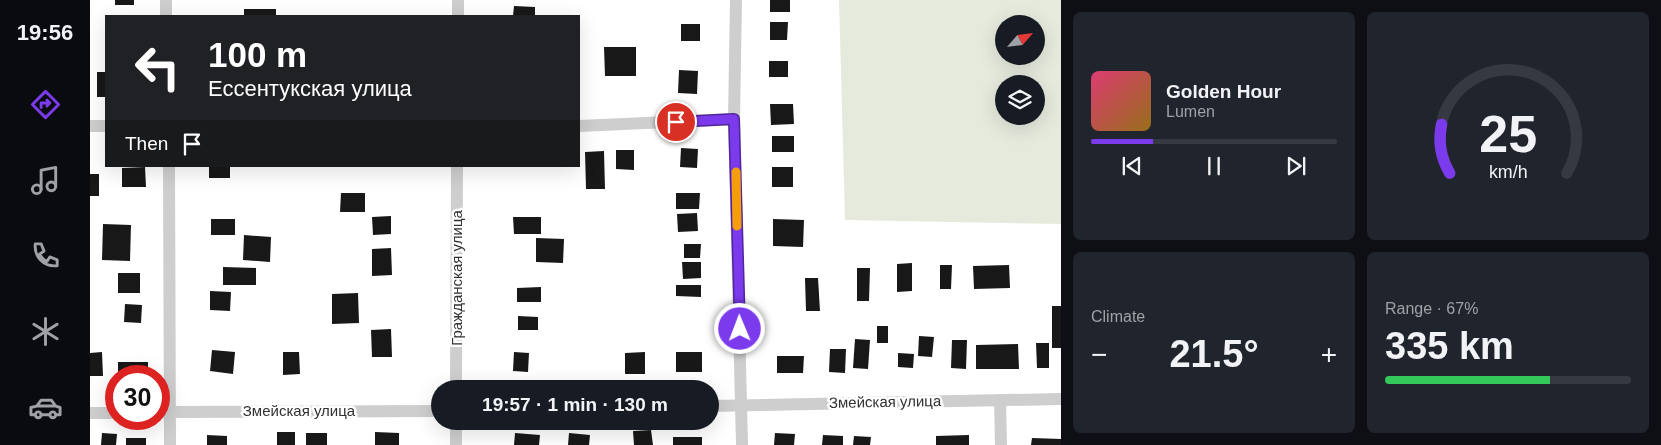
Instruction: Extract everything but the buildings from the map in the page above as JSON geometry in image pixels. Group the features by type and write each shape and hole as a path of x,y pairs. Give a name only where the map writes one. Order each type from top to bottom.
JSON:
{"street":[{"path":"166,0 166,15"},
{"path":"458,0 458,15"},
{"path":"736,0 734,119 742,445"},
{"path":"580,126 734,119"},
{"path":"90,126 105,126"},
{"path":"165,365 169,167"},
{"name":"Гражданская улица","path":"456,380 457,167"},
{"name":"Змейская улица","path":"719,406 1061,399"},
{"path":"1000,400 1001,445"},
{"name":"Змейская улица","path":"170,412 431,411"},
{"path":"90,413 105,413"},
{"path":"167,430 170,445"},
{"path":"456,430 456,445"}],"shaded area":[{"path":"839,0 1061,0 1061,224 845,220"}],"slow traffic":[{"path":"736,172 737,226"}],"route":[{"path":"676,122 734,119 740,329"}]}
